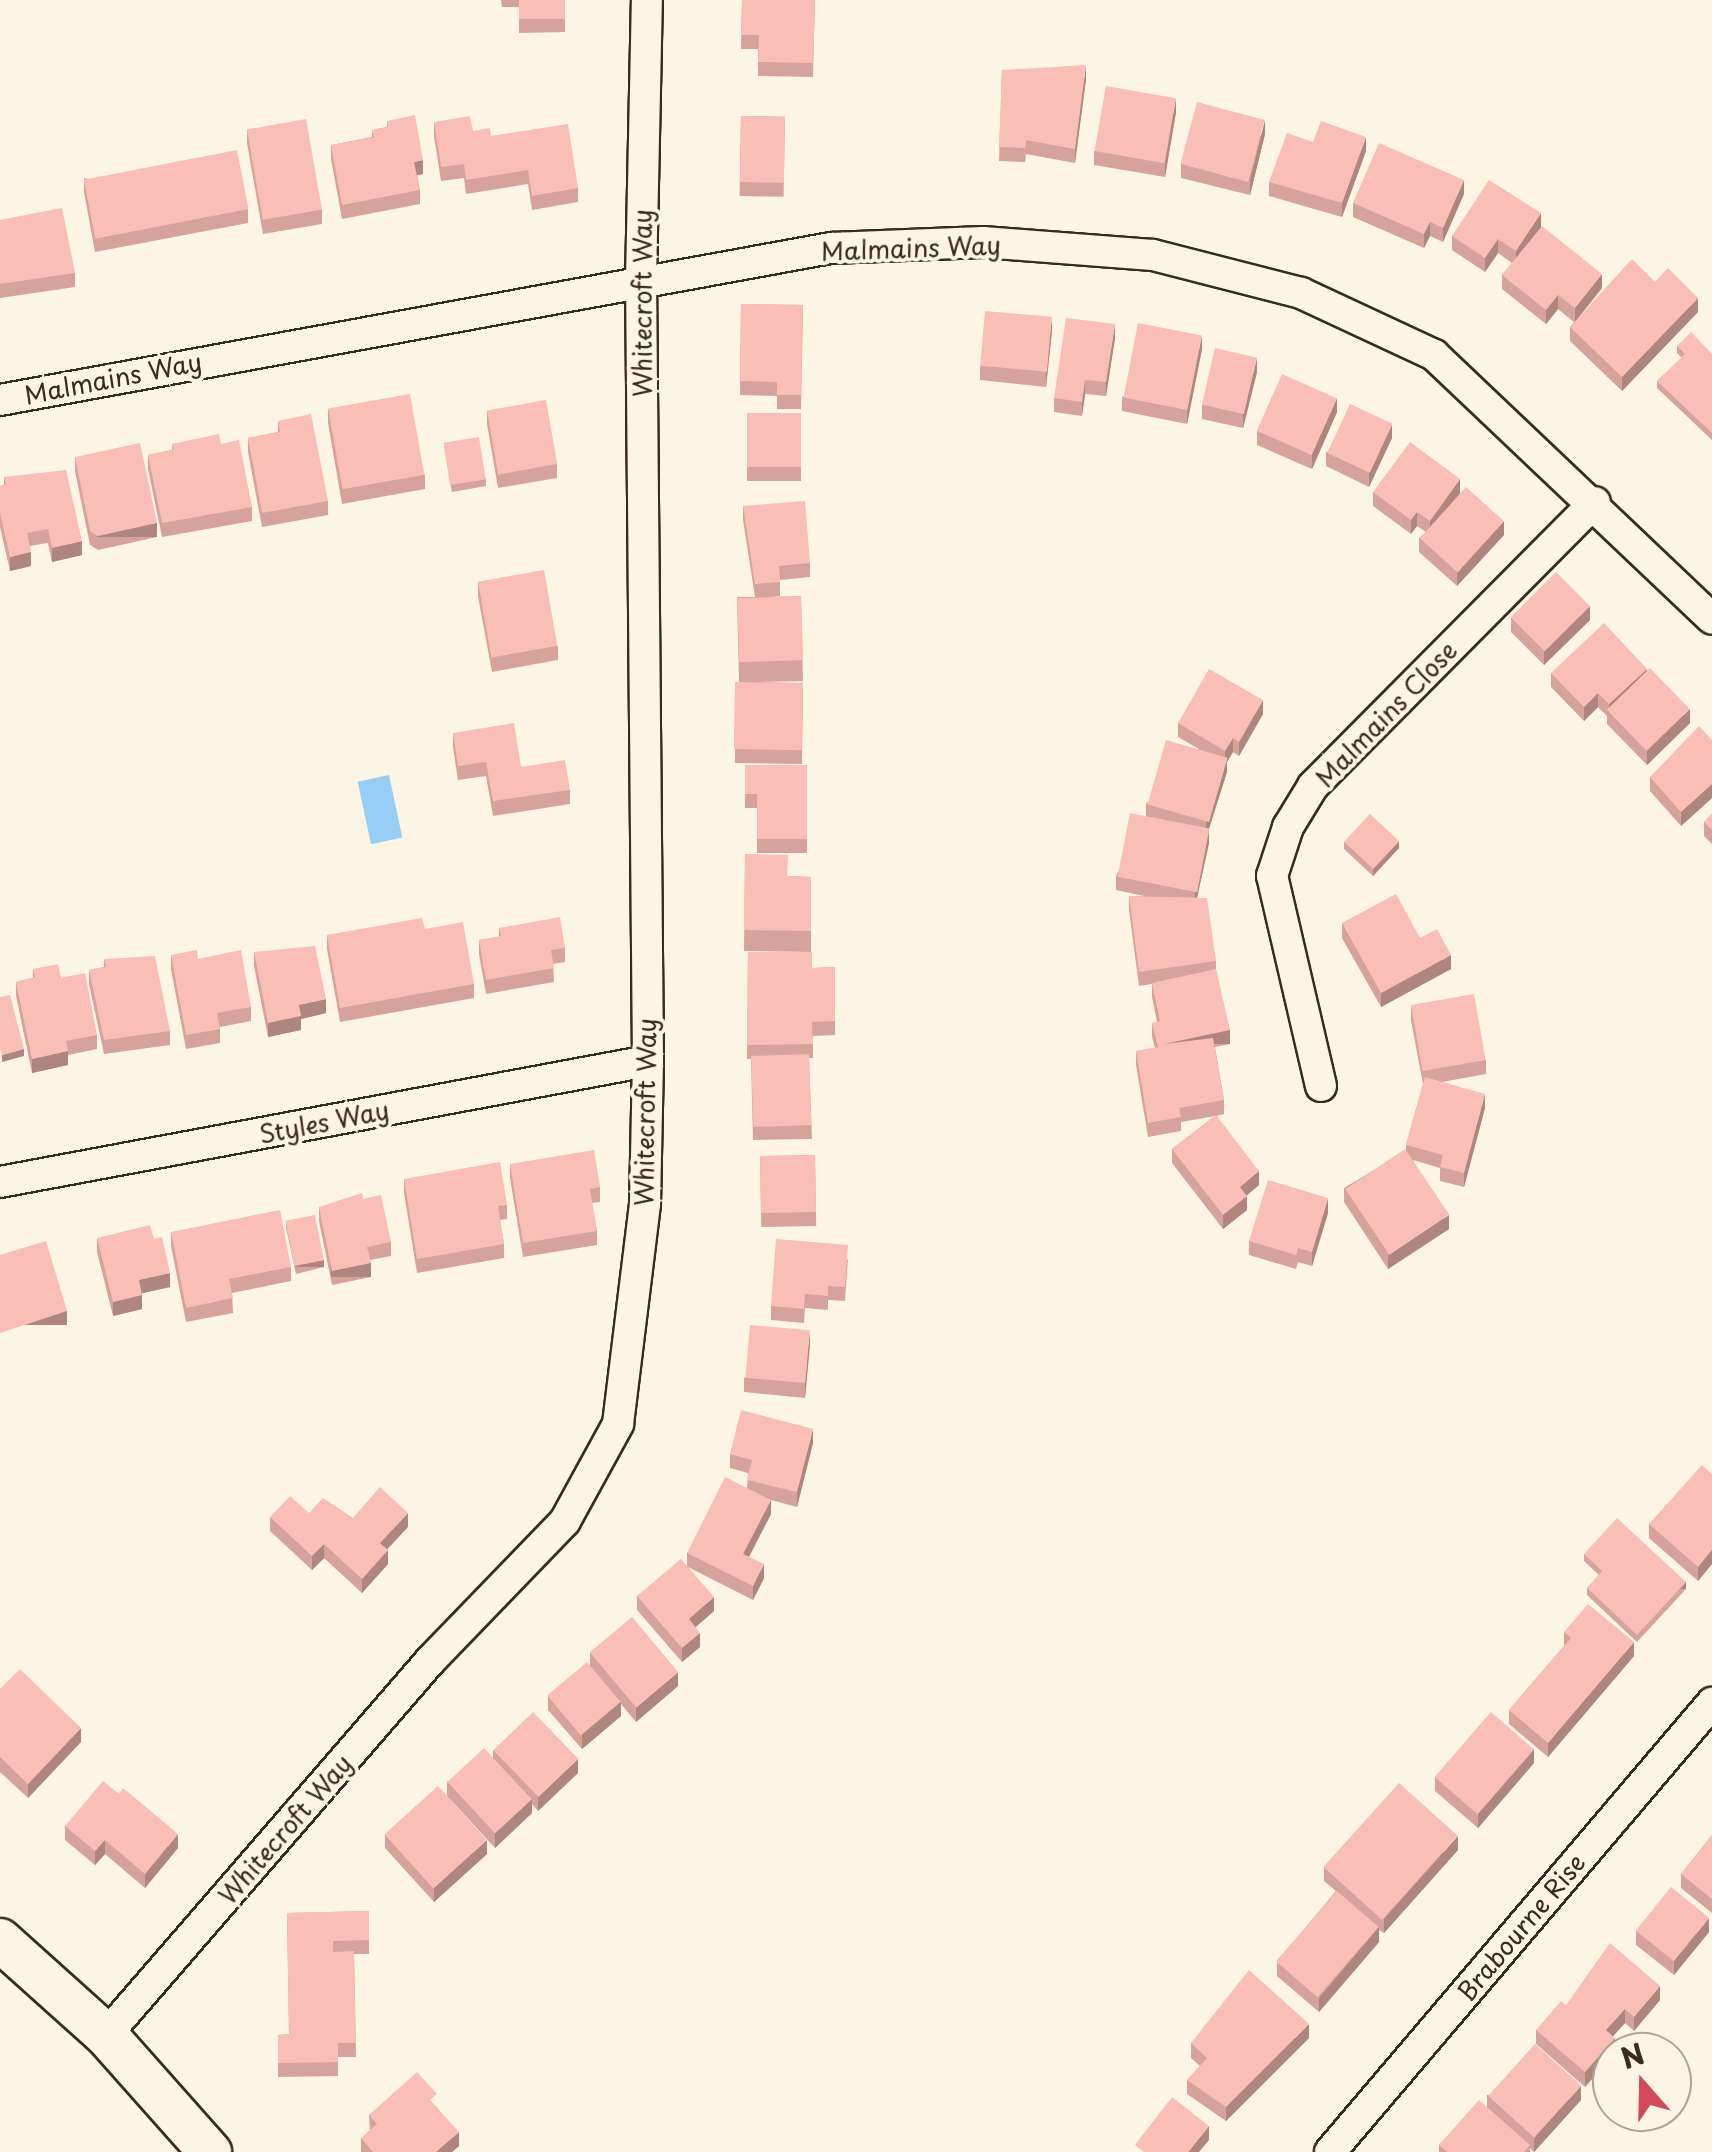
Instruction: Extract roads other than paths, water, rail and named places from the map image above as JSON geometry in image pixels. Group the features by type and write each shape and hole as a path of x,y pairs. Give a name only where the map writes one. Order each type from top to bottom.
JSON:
{"street":[{"name":"Whitecroft Way","path":"106,2035 430,1661 565,1521 618,1424 645,1204 648,1062 641,281 647,0"},
{"name":"Malmains Way","path":"0,400 831,248 982,242 1152,256 1301,293 1434,355 1595,502 1712,618"},
{"name":"Malmains Close","path":"1321,1086 1272,876 1288,827 1313,786 1595,502"},
{"name":"Styles Way","path":"0,1182 648,1062"},
{"name":"Brabourne Rise","path":"1330,2152 1712,1703"},
{"path":"0,1940 106,2035 210,2152"}],"water":[{"path":"389,775 402,838 371,844 358,782"}]}
